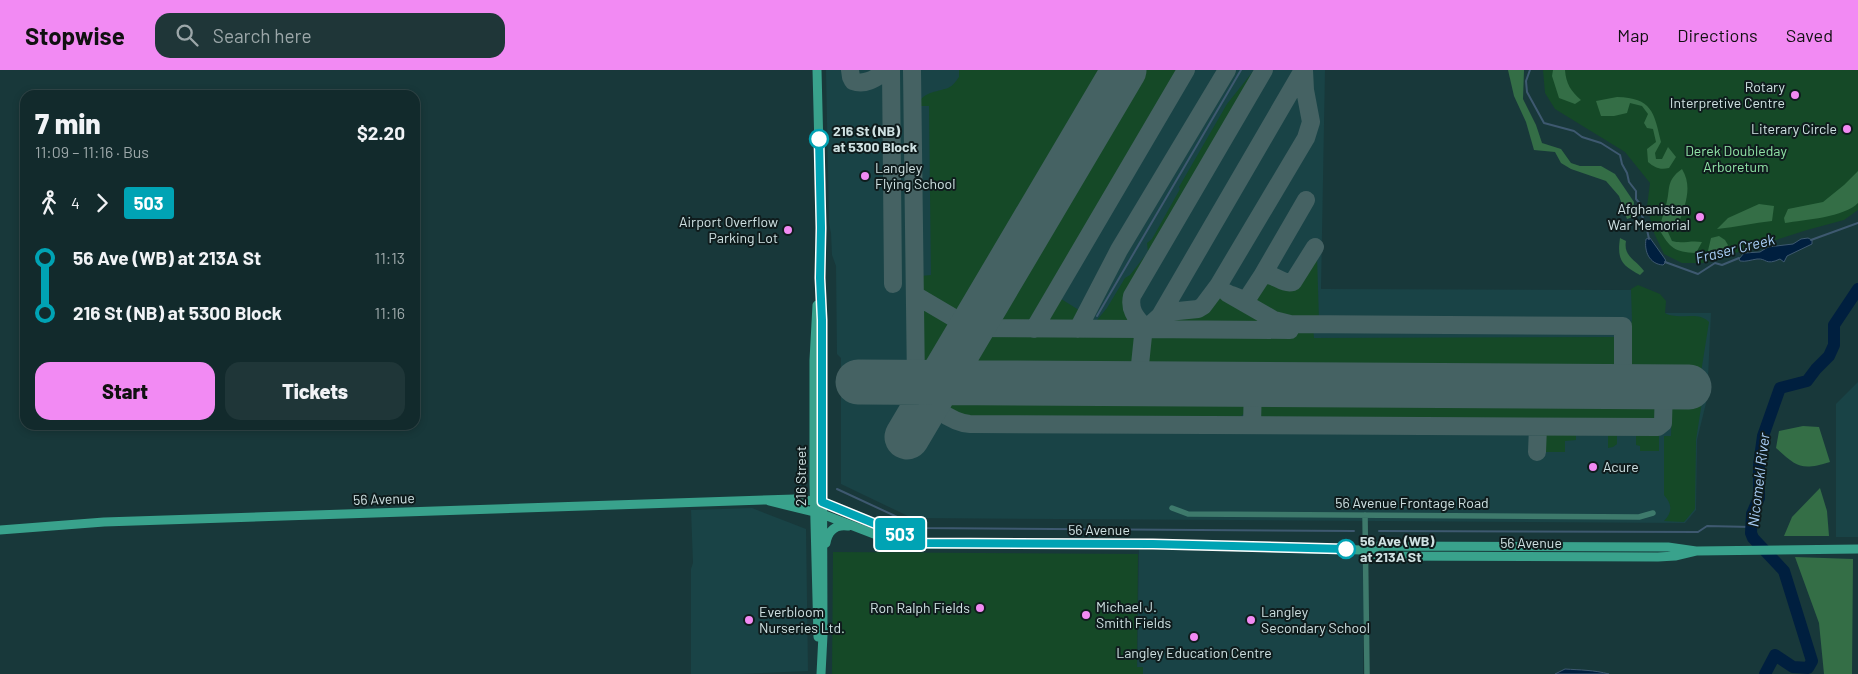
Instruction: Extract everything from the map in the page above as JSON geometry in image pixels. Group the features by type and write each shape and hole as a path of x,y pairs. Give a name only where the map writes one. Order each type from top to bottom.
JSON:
{"main road":[{"name":"216 Street","path":"817,70 822,320 816,602 821,674"},
{"name":"56 Avenue","path":"0,530 126,521 795,499 818,501 922,543"},
{"name":"56 Avenue","path":"769,500 818,512 887,539 908,544 1153,544 1365,550 1378,546 1675,547 1696,551 1858,549"},
{"name":"216 Street","path":"818,512 823,555 824,635 821,674"},
{"path":"823,555 827,537 833,529 844,525 857,527"},
{"path":"1580,557 1585,547"},
{"name":"56 Avenue","path":"1365,550 1379,556 1580,557 1658,557 1675,556 1696,551"}],"street":[{"name":"56 Avenue Frontage Road","path":"1172,508 1188,514 1638,517 1653,513"},
{"path":"1365,515 1367,674"}],"shaded area":[{"path":"826,70 1325,70 1321,289 1635,290 1636,313 1711,313 1707,399 1697,440 1696,510 1685,523 912,518 841,484 841,358 837,354 836,266 832,255 829,223"},
{"path":"1650,238 1665,259 1666,262 1663,265 1654,262 1648,256 1646,239"},
{"path":"1808,238 1812,240 1812,244 1787,256 1784,262 1780,259 1769,262 1760,259 1740,261 1739,259 1744,253 1760,252 1768,247 1793,244 1801,239"},
{"path":"1858,382 1858,537 1836,537 1836,404"},
{"name":"Everbloom Nurseries Ltd.","path":"752,508 806,529 808,671 691,674 691,569 693,563 691,510"},
{"name":"Langley Secondary School","path":"1139,544 1365,546 1363,674 1137,674"},
{"path":"1565,669 1592,671 1609,674 1555,674"}],"green space":[{"path":"959,70 1111,70 964,319 921,294 921,276 931,275 929,106 919,106 920,101 926,95 953,85 959,77"},
{"path":"1137,70 1183,70 1033,325 987,324"},
{"path":"1254,70 1262,70 1130,294 1128,308 1137,326 1092,326 1107,308 1125,278 1130,275 1148,252 1147,243 1152,239 1180,189 1179,187 1227,104"},
{"path":"1508,70 1524,70 1523,99 1536,125 1542,143 1561,149 1571,163 1580,166 1601,166 1615,174 1634,202 1633,217 1627,219 1619,196 1606,181 1571,169 1561,163 1555,152 1534,150 1526,122 1514,96"},
{"name":"Derek Doubleday Arboretum","path":"1543,70 1858,70 1858,210 1844,220 1704,263 1682,263 1664,254 1654,233 1647,207 1650,183 1625,152 1555,109 1545,93"},
{"path":"1553,70 1565,70 1570,87 1581,100 1575,104 1559,98 1552,76"},
{"path":"1617,97 1638,100 1650,109 1656,122 1661,142 1655,153 1656,159 1662,159 1668,147 1676,157 1669,168 1658,168 1648,162 1647,149 1656,142 1653,129 1647,128 1644,123 1648,114 1642,106 1630,103 1627,113 1601,116 1596,101"},
{"path":"1682,169 1687,182 1687,196 1679,223 1669,223 1667,230 1672,241 1702,242 1696,253 1682,252 1673,248 1659,229 1671,181"},
{"path":"1858,171 1858,203 1852,208 1834,215 1785,223 1784,218 1788,209 1823,202"},
{"path":"1759,204 1774,206 1772,221 1717,229 1728,218"},
{"path":"1719,236 1728,245 1723,252 1707,255 1711,238"},
{"path":"1620,238 1626,241 1628,254 1644,271 1640,275 1628,268 1622,261 1619,251"},
{"path":"1317,256 1319,321 1279,319 1252,304 1267,277 1286,287 1297,287 1305,278"},
{"path":"1638,285 1660,294 1666,301 1665,313 1676,316 1704,318 1709,322 1699,385 1703,395 1696,440 1695,509 1684,522 1664,521 1669,514 1670,508 1669,502 1664,495 1664,436 1671,436 1672,409 1681,399 1690,398 1691,377 1628,375 1628,337 1632,320 1631,289"},
{"path":"1217,294 1222,294 1278,326 1313,327 1314,338 1617,337 1618,375 1146,372 1144,370 1147,338 1163,320 1173,316 1203,312"},
{"path":"1058,297 1082,312 1075,326 1051,325 1048,323 1047,314"},
{"path":"921,303 960,327 933,371 921,370"},
{"path":"982,332 1136,334 1139,338 1135,370 1132,373 959,371"},
{"path":"945,394 1237,396 1246,405 1245,413 1235,421 963,420 945,408 941,402"},
{"path":"1263,396 1651,399 1659,410 1660,415 1652,424 1265,422 1256,412 1256,406"},
{"path":"1803,426 1819,427 1830,462 1806,467 1800,466 1776,448 1779,431"},
{"path":"1540,433 1576,434 1576,440 1565,441 1565,452 1544,452 1540,449"},
{"path":"1608,434 1617,434 1617,444 1608,448"},
{"path":"1636,434 1659,435 1659,451 1640,451 1640,446 1636,445"},
{"path":"1820,488 1827,511 1829,536 1784,536 1792,517"},
{"path":"833,552 1138,554 1137,667 1143,667 1143,674 832,674"},
{"path":"1795,557 1853,559 1852,674 1824,674 1819,623"}],"waterway":[{"path":"1097,316 1241,70"},
{"name":"Fraser Creek","path":"1530,70 1526,81 1527,92 1544,123 1574,131 1582,137 1601,143 1620,155 1629,182 1636,191 1636,199 1641,205 1642,216 1649,239"},
{"name":"Fraser Creek","path":"1811,240 1858,223"},
{"name":"Fraser Creek","path":"1665,262 1698,274 1715,263 1722,265 1739,258"},
{"name":"Nicomekl River","path":"1765,674 1775,655 1793,667 1808,668 1812,661 1784,571 1753,538 1751,533 1752,514 1759,498 1759,465 1763,436 1780,388 1807,381 1829,356 1834,345 1834,325 1858,289"},
{"path":"837,489 921,528 1354,531"},
{"path":"1379,531 1698,532 1707,526 1752,527"}],"taxiway":[{"path":"850,70 853,81 858,82 867,82 888,70"},
{"path":"891,70 893,284"},
{"path":"912,70 916,384 924,398 955,420 970,424 1658,427 1663,423 1664,387"},
{"path":"1034,329 1186,70"},
{"path":"1078,329 1119,250 1227,70"},
{"path":"1138,384 1144,326 1131,305 1132,296 1264,70"},
{"path":"1160,316 1303,70"},
{"path":"915,295 971,328 1139,329 1149,326 1160,316 1168,312 1198,309 1203,306 1218,286 1306,138 1311,122 1305,90 1304,70"},
{"path":"1262,276 1306,200"},
{"path":"1232,295 1247,299 1262,276 1266,275 1285,282 1293,282 1315,247"},
{"path":"1227,293 1274,320 1290,324 1623,326 1623,387"},
{"path":"1141,329 1290,330"},
{"path":"1252,425 1253,384"},
{"path":"1537,452 1538,427"}],"runway":[{"path":"907,437 1124,70"},
{"path":"858,382 1689,387"}],"bus line":[{"name":"503","path":"819,139 822,320 822,502 922,543 1153,544 1346,549"}],"place":[{"name":"Rotary Interpretive Centre","path":"1795,95"},
{"name":"Literary Circle","path":"1847,129"},
{"name":"216 St (NB) at 5300 Block","path":"819,139"},
{"name":"Langley Flying School","path":"865,176"},
{"name":"Afghanistan War Memorial","path":"1700,217"},
{"name":"Airport Overflow Parking Lot","path":"788,230"},
{"name":"Acure","path":"1593,467"},
{"name":"56 Ave (WB) at 213A St","path":"1346,549"},
{"name":"Ron Ralph Fields","path":"980,608"},
{"name":"Michael J. Smith Fields","path":"1086,615"},
{"name":"Everbloom Nurseries Ltd.","path":"749,620"},
{"name":"Langley Secondary School","path":"1251,620"},
{"name":"Langley Education Centre","path":"1194,637"}]}
